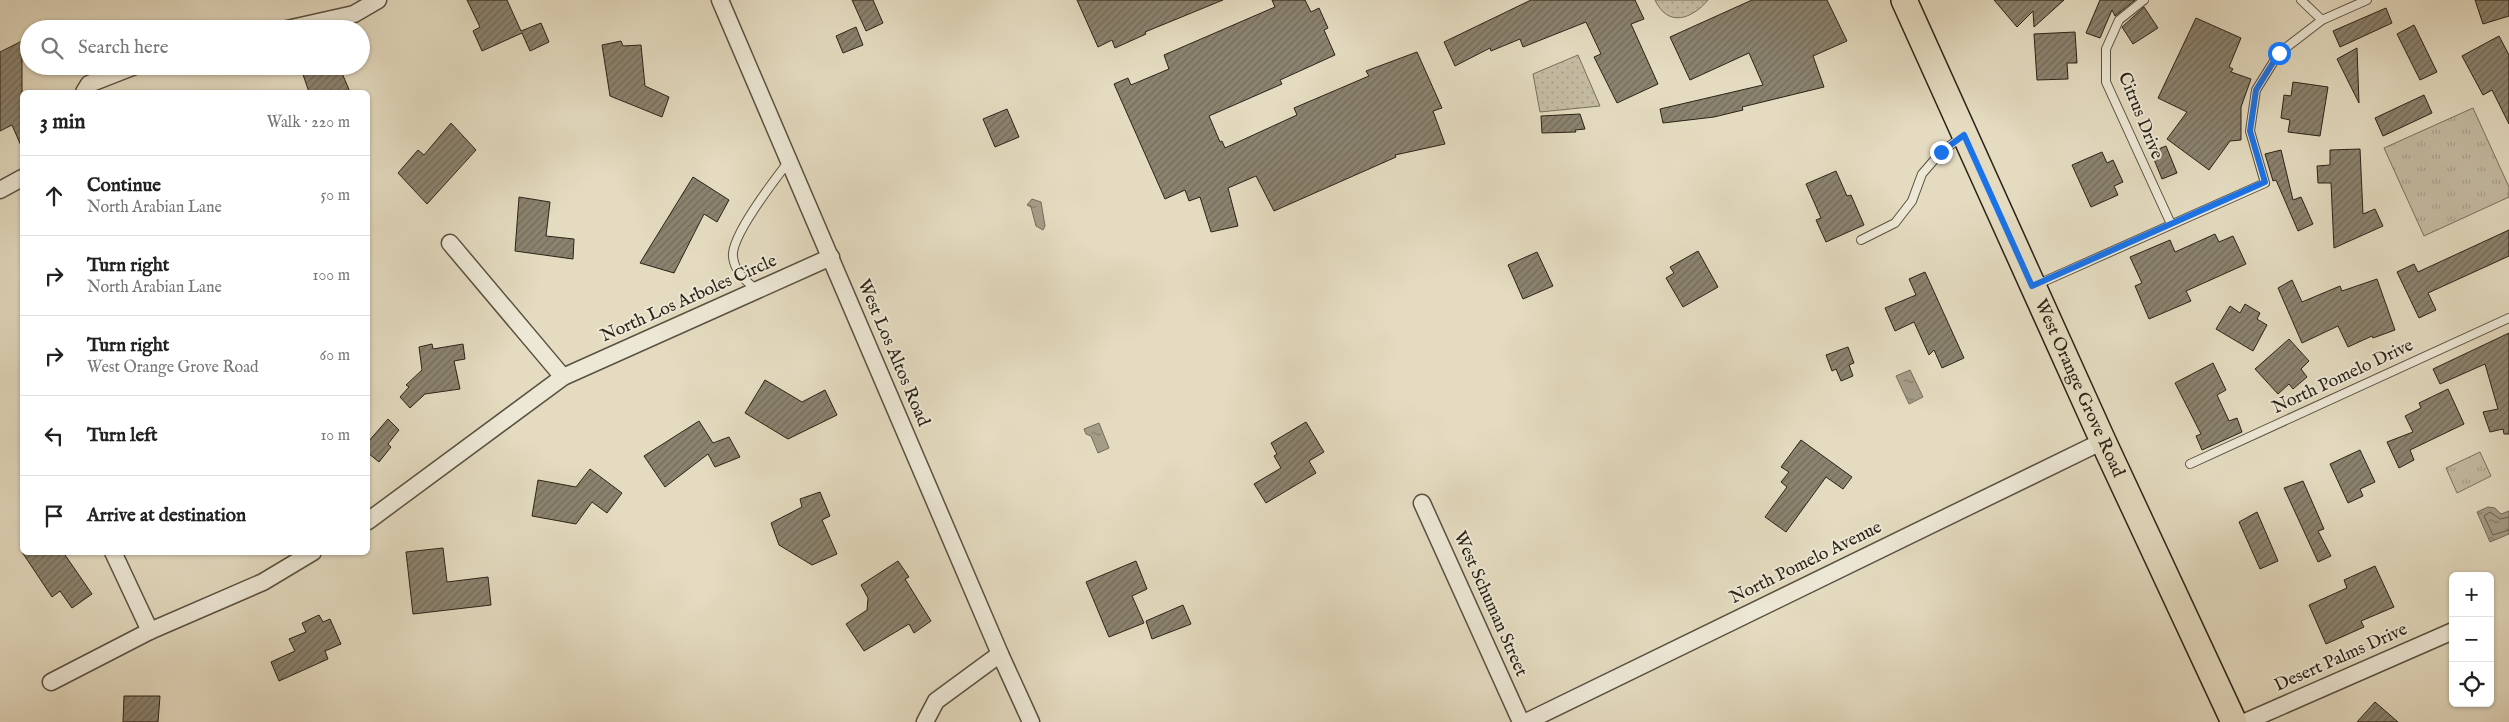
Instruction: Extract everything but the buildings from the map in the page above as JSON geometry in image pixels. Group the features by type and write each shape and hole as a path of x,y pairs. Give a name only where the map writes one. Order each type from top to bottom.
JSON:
{"main road":[{"name":"West Orange Grove Road","path":"1904,0 2032,286 2234,722"}],"street":[{"path":"327,20 354,14 378,0"},
{"name":"West Los Altos Road","path":"720,0 1000,654 1031,722"},
{"path":"85,90 89,84 112,75"},
{"path":"0,190 20,179"},
{"path":"450,243 563,377"},
{"name":"North Los Arboles Circle","path":"370,520 563,377 831,258"},
{"name":"North Pomelo Avenue","path":"1526,722 2103,441"},
{"name":"West Schuman Street","path":"1422,503 1521,722"},
{"path":"114,555 150,630"},
{"path":"52,682 150,630 263,582 308,555"},
{"name":"Desert Palms Drive","path":"2245,722 2449,634"},
{"path":"925,722 936,701 1000,654"}],"lane":[{"name":"Citrus Drive","path":"2144,0 2118,20 2106,49 2106,82 2170,224"},
{"path":"2300,0 2322,20"},
{"path":"2032,286 2265,182 2250,131 2256,90 2279,53 2322,20 2367,0"},
{"path":"1861,240 1895,223 1912,201 1922,174 1941,152 1964,135"},
{"path":"757,290 739,276 732,256 738,239 762,197 789,161"},
{"name":"North Pomelo Drive","path":"2190,464 2509,318"}],"green space":[{"path":"1655,0 1708,0 1695,12 1680,18 1673,17 1660,9"},
{"path":"1578,55 1600,106 1540,112 1533,74"},
{"path":"2473,108 2509,187 2509,197 2424,236 2384,148"},
{"path":"2480,452 2491,476 2457,493 2446,468"}],"water":[{"path":"1032,199 1041,202 1045,226 1043,230 1036,226 1031,207 1027,205"},
{"path":"1910,370 1923,397 1909,404 1896,376"},
{"path":"1099,423 1109,448 1098,453 1091,436 1086,434 1084,429"},
{"path":"2488,507 2495,508 2501,514 2509,511 2509,534 2490,542 2477,512"}],"route":[{"path":"1941,152 1964,135 2032,286 2265,182 2250,131 2256,90 2279,53"}]}
